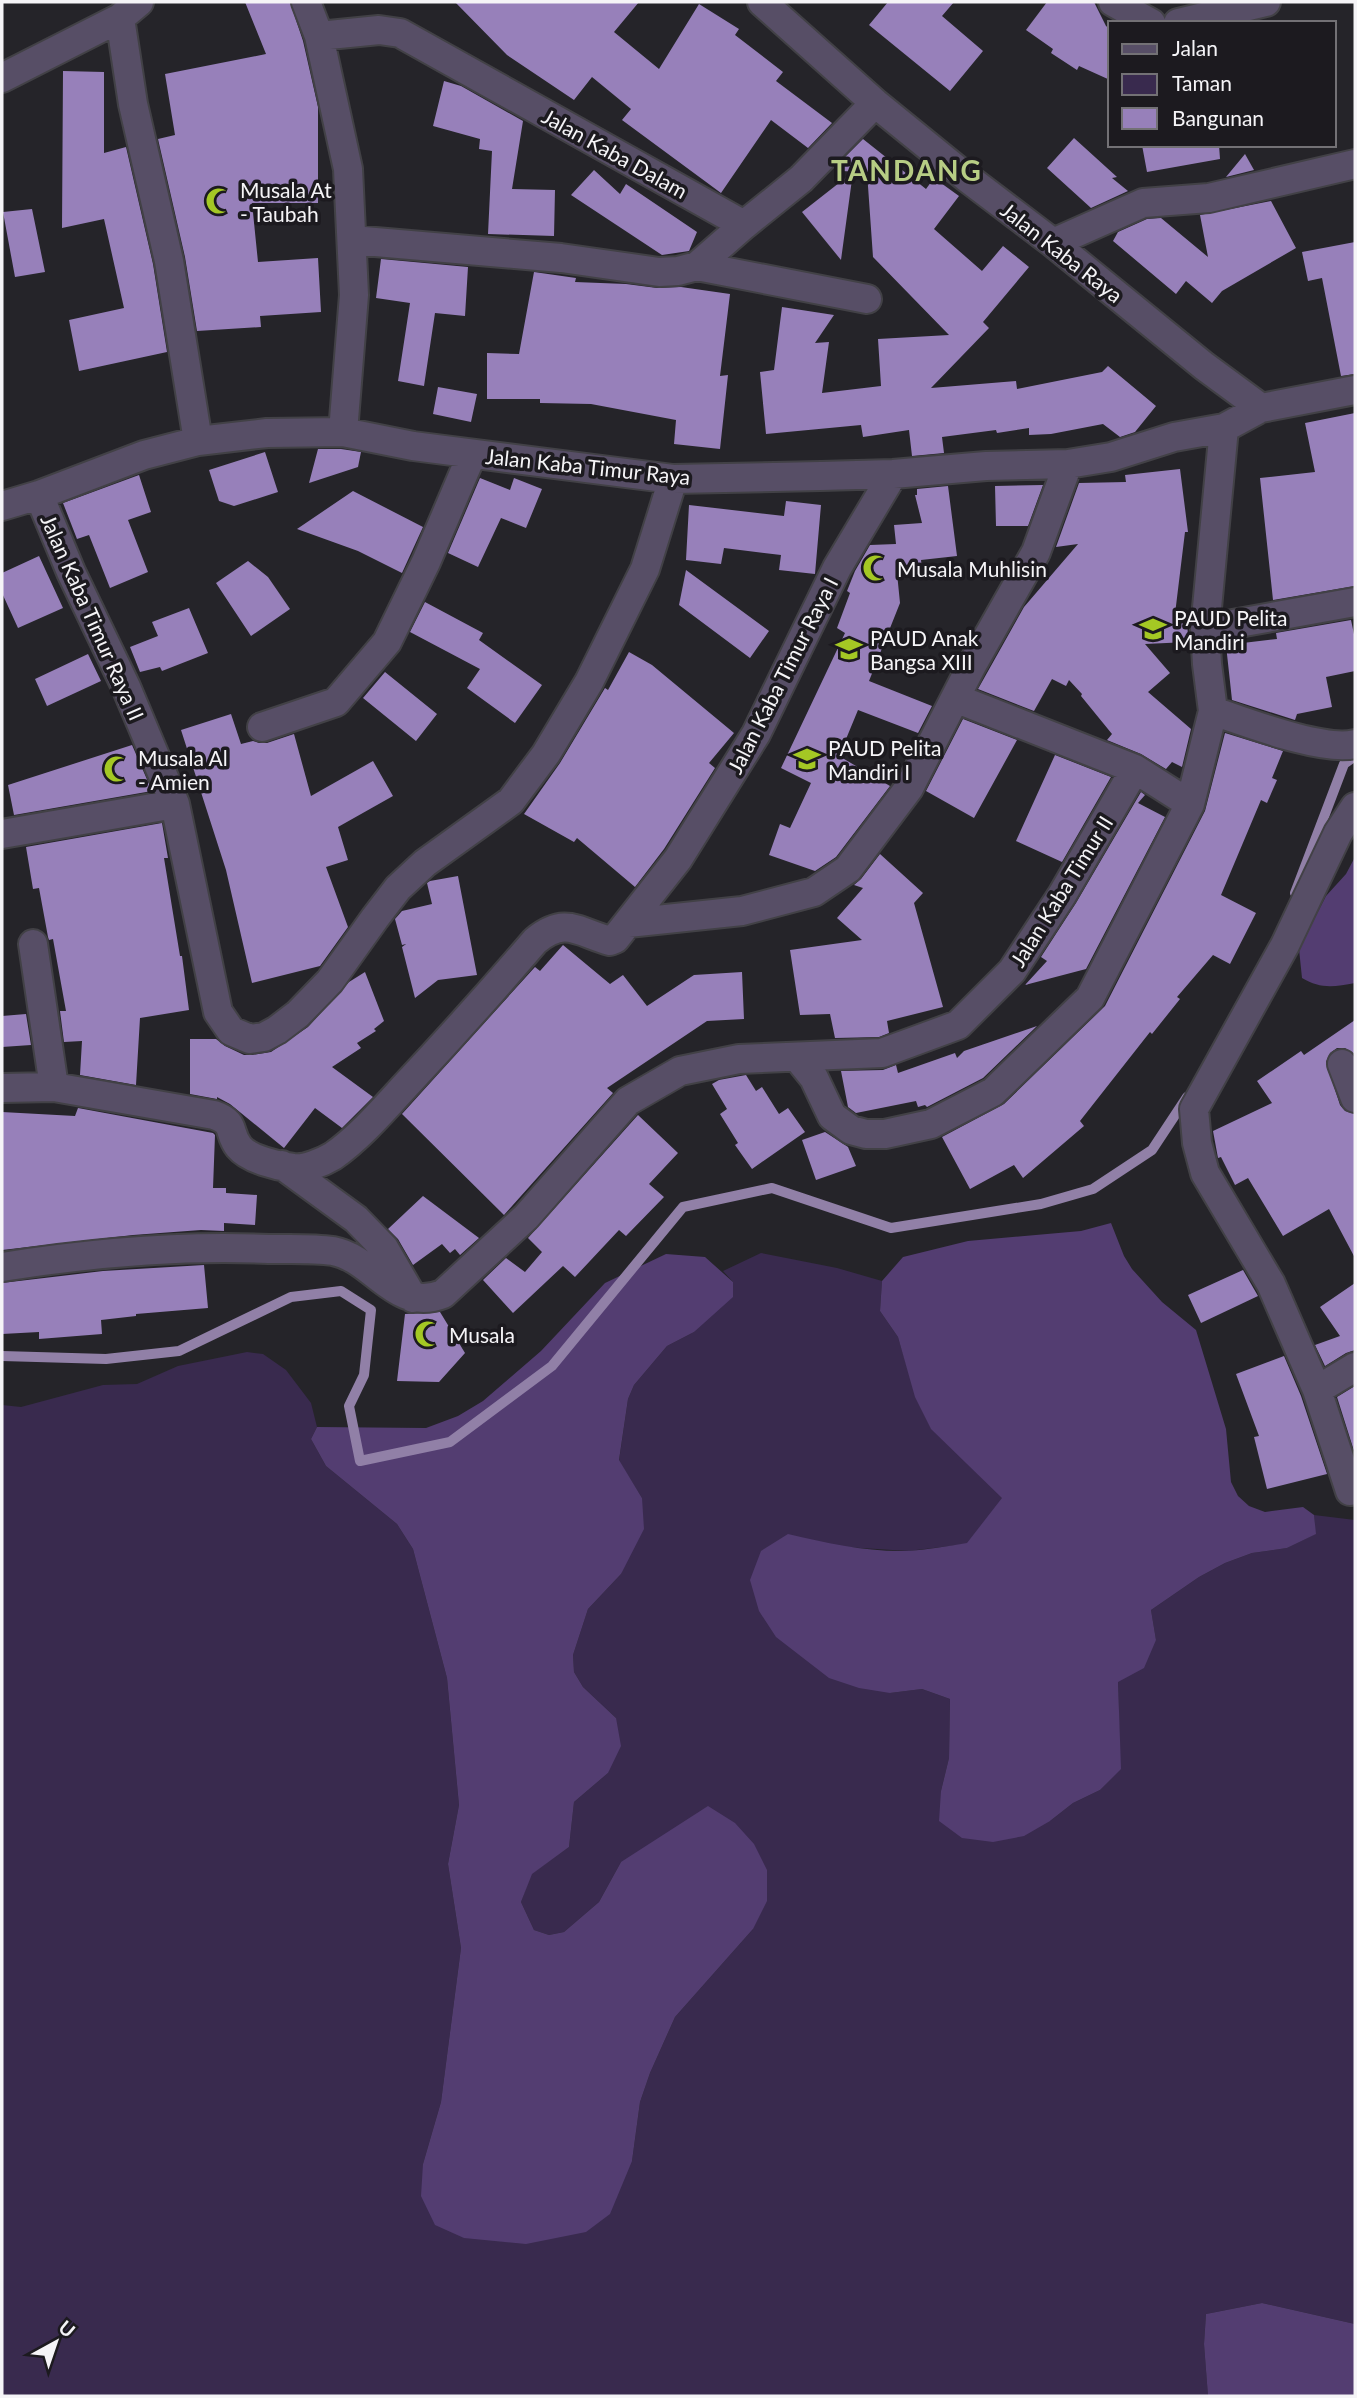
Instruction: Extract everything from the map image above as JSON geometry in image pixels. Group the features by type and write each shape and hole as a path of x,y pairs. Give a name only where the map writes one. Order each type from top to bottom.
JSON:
{"street":[{"path":"306,2 319,36 348,169 354,295 343,432"},
{"name":"Jalan Kaba Raya","path":"762,2 875,103 1261,408"},
{"path":"1112,2 1147,21"},
{"path":"1186,21 1266,2"},
{"path":"2,78 130,10 133,104 169,261 198,441"},
{"name":"Jalan Kaba Dalam","path":"319,36 379,30 400,33 744,225"},
{"path":"352,240 561,258 659,272 678,271 696,266 801,179 875,103"},
{"path":"1053,243 1143,202 1209,198 1355,164"},
{"path":"696,266 867,299"},
{"path":"1261,408 1355,390"},
{"name":"Jalan Kaba Timur Raya","path":"2,503 39,495 144,455 198,441 267,433 343,432 388,442 472,454 673,479 893,474 986,466 1068,464 1111,457 1174,437 1224,428 1261,408"},
{"path":"796,1057 814,1078 832,1116 851,1130 866,1135 885,1134 930,1124 993,1092 1090,998 1190,804 1213,711 1205,629 1224,428"},
{"path":"262,727 336,702 387,642 426,562 472,454"},
{"path":"2,1088 54,1087 221,1118 232,1128 240,1149 249,1155 296,1169 313,1165 332,1156 386,1107 535,941 548,931 566,926 610,941 615,939 628,923 742,911 814,892 848,869 909,788 955,698 1036,552 1068,464"},
{"name":"Jalan Kaba Timur Raya I","path":"628,923 678,859 756,734 837,568 893,474"},
{"name":"Jalan Kaba Timur Raya II","path":"39,495 176,804 218,1012 231,1031 250,1039 264,1037 298,1014 330,981 398,888 425,863 511,801 546,754 595,670 645,569 673,479"},
{"path":"1205,629 1355,602"},
{"path":"955,698 1135,769 1190,804"},
{"path":"1213,711 1296,737 1351,749"},
{"name":"Jalan Kaba Timur II","path":"413,1298 429,1299 443,1294 526,1217 628,1101 680,1071 739,1059 882,1053 958,1025 1012,971 1062,895 1135,769"},
{"path":"2,834 176,804"},
{"path":"1350,1491 1317,1390 1271,1284 1205,1173 1196,1143 1194,1109 1285,944 1338,833 1355,807"},
{"path":"33,944 54,1087"},
{"path":"1342,1064 1355,1098"},
{"path":"282,1165 356,1219 375,1238 384,1248 413,1298"},
{"path":"2,1267 72,1256 212,1246 335,1251 413,1298"},
{"path":"1317,1390 1355,1367"}],"green space":[{"path":"761,1253 837,1268 882,1281 880,1311 898,1337 916,1397 931,1428 1003,1498 967,1544 908,1551 845,1547 890,1693 922,1689 950,1699 949,1758 941,1791 1050,1821 1073,1803 1100,1790 1120,1769 1118,1681 1156,1640 1151,1610 1199,1577 1225,1563 1252,1553 1287,1548 1315,1534 1314,1515 1355,1520 1355,2324 1262,2303 1206,2314 1204,2344 1208,2396 2,2396 2,1405 21,1407 103,1385 137,1384 178,1366 247,1352 263,1354 286,1370 311,1403 317,1427 311,1439 326,1466 397,1524 413,1549 447,1678 459,1805 448,1864 461,1948 441,2102 423,2164 632,2161 640,2102 675,2017 753,1929 621,1862 599,1902 564,1932 549,1935 534,1930 521,1902 531,1874 569,1847 574,1802 608,1773 616,1718 583,1687 574,1672 573,1655 588,1609 621,1574 642,1498 619,1461 628,1399 634,1385 667,1346 694,1332 733,1282 723,1271"}],"shaded area":[{"path":"1355,857 1355,983 1334,986 1315,984 1302,978 1299,949 1326,896 1346,874"},
{"path":"1111,1223 1132,1269 1162,1302 1196,1330 1226,1429 1231,1482 1238,1496 1249,1506 1265,1512 1303,1507 1314,1515 1316,1534 1287,1548 1252,1553 1225,1563 1199,1577 1151,1610 1156,1640 1144,1668 1118,1682 1121,1769 1100,1790 1073,1803 1024,1836 993,1842 962,1838 939,1821 941,1791 949,1758 950,1699 922,1689 890,1693 859,1688 829,1678 776,1637 759,1611 750,1580 761,1551 788,1534 847,1546 892,1551 922,1550 967,1543 1002,1498 931,1429 915,1397 898,1337 880,1311 882,1281 903,1257 968,1241 1081,1231"},
{"path":"666,1254 705,1257 733,1282 733,1297 694,1332 667,1346 634,1385 628,1399 619,1460 642,1498 644,1529 621,1574 588,1609 573,1655 574,1672 583,1687 616,1718 621,1746 608,1773 574,1802 569,1847 532,1874 521,1902 534,1930 549,1935 564,1932 599,1902 621,1862 708,1806 735,1823 754,1844 767,1870 767,1901 753,1929 675,2017 640,2102 632,2161 610,2214 586,2232 526,2244 464,2238 435,2225 421,2196 423,2164 441,2102 461,1948 448,1864 459,1805 447,1678 413,1549 397,1524 326,1466 311,1439 317,1427 426,1428 458,1416 483,1401 541,1351 605,1283"},
{"path":"1262,2303 1355,2324 1355,2396 1208,2396 1204,2344 1206,2314"}],"building":[{"path":"245,2 290,2 303,41 318,107 318,203 252,203 258,262 318,258 321,312 260,316 261,327 197,331 185,257 158,139 175,135 165,74 266,54"},
{"path":"455,2 639,2 614,32 659,69 699,4 739,29 735,35 783,72 776,81 832,123 808,148 771,120 721,193 622,120 631,109 592,77 574,100 507,55"},
{"path":"888,2 954,2 942,16 983,51 950,91 869,25"},
{"path":"1047,2 1094,2 1108,28 1108,79 1079,66 1077,70 1051,53 1053,49 1026,30"},
{"path":"63,71 104,72 104,153 126,147 153,264 167,352 79,371 69,320 124,308 104,219 62,228"},
{"path":"444,81 461,86 523,121 512,189 555,190 554,236 488,234 492,151 479,149 480,139 433,126"},
{"path":"1074,138 1117,177 1112,178 1128,191 1091,208 1047,168"},
{"path":"863,139 926,189 934,178 959,196 934,229 982,271 1003,246 1029,267 983,322 989,328 931,388 1016,381 1017,389 1102,372 1108,366 1156,406 1135,432 1120,437 1103,424 1051,434 1029,435 1029,428 997,433 996,430 942,437 944,453 912,456 909,430 863,437 861,425 766,434 760,372 774,370 782,307 834,315 815,343 829,342 822,393 881,386 878,339 949,335 873,257 867,172 840,171 835,167"},
{"path":"1142,147 1219,147 1220,159 1147,172"},
{"path":"1245,154 1254,170 1226,177"},
{"path":"594,170 620,194 626,184 697,232 689,251 662,255 571,195"},
{"path":"853,172 841,260 802,212"},
{"path":"1271,201 1296,248 1222,291 1212,303 1186,281 1176,294 1113,241 1118,232 1147,219 1161,218 1208,257 1200,215"},
{"path":"32,209 45,272 15,277 3,212"},
{"path":"1355,242 1355,374 1341,376 1322,278 1308,281 1302,252"},
{"path":"381,259 468,267 465,316 435,313 424,386 398,381 410,303 376,298"},
{"path":"534,272 576,278 575,282 657,288 681,287 730,294 720,376 728,375 720,449 674,444 676,420 591,404 540,403 540,399 487,399 487,353 519,354"},
{"path":"438,387 477,394 471,422 433,414"},
{"path":"1355,413 1355,586 1273,600 1260,478 1315,472 1305,423"},
{"path":"318,449 361,452 358,467 309,483"},
{"path":"265,452 278,492 234,506 219,501 209,470"},
{"path":"1180,469 1188,532 1185,532 1175,614 1187,613 1188,642 1145,644 1170,673 1148,692 1191,729 1182,767 1172,762 1166,769 1141,754 1107,740 1112,734 1069,680 1066,686 1052,679 1034,711 978,689 1024,607 1078,544 1056,547 1079,483 1126,482 1125,475"},
{"path":"139,475 151,512 128,520 148,572 110,588 89,535 77,539 63,503"},
{"path":"480,478 510,490 514,478 542,489 526,528 501,518 478,567 448,553"},
{"path":"1043,485 1028,526 996,526 995,486"},
{"path":"948,486 957,556 921,560 922,570 897,573 900,603 869,681 932,706 918,733 858,710 839,756 890,786 836,857 815,871 769,855 780,824 790,828 811,783 781,768 845,633 837,628 855,571 870,545 896,544 894,525 922,523 915,495 917,489"},
{"path":"353,491 423,527 402,573 358,551 297,529"},
{"path":"786,501 821,505 815,574 779,570 781,555 724,548 721,564 686,560 689,505 784,516"},
{"path":"39,556 63,608 18,628 2,593 2,573"},
{"path":"248,561 268,577 290,609 251,636 216,583"},
{"path":"686,570 769,631 750,658 679,605"},
{"path":"425,602 483,633 479,640 542,685 515,723 467,688 480,669 410,632"},
{"path":"189,608 208,653 162,671 160,667 140,672 130,647 158,636 152,622"},
{"path":"1351,620 1355,639 1355,671 1326,677 1332,707 1297,714 1295,720 1232,700 1226,645 1277,639 1276,633"},
{"path":"629,652 652,665 734,733 709,763 715,768 664,849 635,887 577,838 574,842 524,814 560,763 605,688 608,690"},
{"path":"88,654 101,681 47,706 35,679"},
{"path":"385,672 437,714 416,741 363,698"},
{"path":"231,714 241,744 253,741 267,743 294,734 311,796 373,761 393,796 338,827 348,860 326,867 348,927 320,966 252,983 226,870 181,730"},
{"path":"963,719 1017,740 974,818 926,791"},
{"path":"1225,733 1283,751 1272,778 1277,780 1267,803 1261,800 1221,895 1256,913 1230,964 1213,955 1080,1121 1084,1126 1023,1178 1014,1165 970,1189 942,1137 1004,1104 1105,1006 1205,811"},
{"path":"132,745 152,791 14,815 8,785"},
{"path":"1055,755 1111,777 1062,862 1016,841"},
{"path":"1141,792 1145,795 1138,803 1165,817 1086,969 1025,985 1047,961 1041,957"},
{"path":"162,823 168,858 164,858 189,1010 140,1018 136,1085 80,1075 82,1041 64,1042 60,1011 66,1011 53,939 49,940 48,937 39,888 33,889 26,847"},
{"path":"880,854 923,893 914,903 943,1007 887,1021 889,1033 879,1037 835,1038 830,1014 800,1015 790,950 862,940 837,918 863,888 854,885"},
{"path":"458,876 477,975 438,980 415,998 402,947 406,944 402,945 395,919 402,911 432,904 427,883"},
{"path":"563,945 610,984 623,975 647,1006 694,975 742,972 744,1019 707,1021 607,1088 613,1093 504,1215 402,1114 535,967 540,971"},
{"path":"365,972 384,1021 374,1029 376,1031 357,1043 361,1048 332,1067 373,1097 342,1128 315,1108 284,1148 230,1104 217,1097 190,1094 190,1039 216,1039 244,1055 271,1052 308,1027 349,982"},
{"path":"26,1014 31,1045 2,1047 2,1016"},
{"path":"1355,1020 1355,1055 1345,1048 1337,1048 1330,1053 1326,1062 1340,1105 1345,1111 1355,1114 1355,1258 1329,1209 1283,1236 1248,1178 1235,1185 1221,1157 1218,1158 1213,1131 1272,1103 1257,1081 1301,1051 1304,1055"},
{"path":"1037,1026 983,1078 927,1107 918,1107 916,1101 856,1113 848,1107 841,1071 883,1070 896,1065 898,1073 955,1053 957,1058 964,1051"},
{"path":"746,1075 756,1091 762,1087 779,1114 788,1108 805,1132 752,1169 735,1145 738,1143 720,1114 727,1109 712,1084"},
{"path":"78,1108 213,1133 213,1188 226,1188 226,1193 257,1195 255,1225 224,1223 224,1231 133,1235 2,1250 2,1112 75,1116"},
{"path":"638,1115 678,1153 649,1184 664,1197 626,1236 619,1230 575,1277 563,1266 513,1313 483,1280 506,1258 525,1272 542,1252 528,1238"},
{"path":"825,1132 848,1147 856,1166 816,1180 802,1140"},
{"path":"423,1196 479,1238 460,1255 455,1249 450,1253 442,1244 413,1265 398,1239 388,1229"},
{"path":"204,1265 208,1308 101,1320 102,1334 39,1339 39,1332 2,1334 2,1283 103,1271"},
{"path":"1243,1270 1258,1296 1201,1323 1188,1295"},
{"path":"1355,1283 1355,1350 1325,1366 1315,1345 1340,1336 1320,1307"},
{"name":"Musala","path":"440,1312 465,1353 439,1382 397,1381 405,1314"},
{"path":"1284,1356 1301,1396 1327,1474 1267,1489 1254,1437 1259,1436 1236,1374"},
{"path":"1355,1386 1355,1454 1337,1397"}],"waterway":[{"path":"1295,893 1344,764 1355,756"},
{"path":"2,1356 106,1359 179,1351 291,1297 341,1291 371,1310 364,1375 349,1406 360,1461 450,1442 552,1366 683,1207 772,1188 891,1228 1041,1204 1093,1189 1152,1150 1187,1097"}],"place":[{"name":"Musala At - Taubah","path":"219,201"},
{"name":"Musala Muhlisin","path":"876,568"},
{"name":"PAUD Pelita Mandiri","path":"1153,629"},
{"name":"PAUD Anak Bangsa XIII","path":"849,649"},
{"name":"PAUD Pelita Mandiri I","path":"807,759"},
{"name":"Musala Al - Amien","path":"117,769"},
{"name":"Musala","path":"428,1334"}],"district":[{"name":"TANDANG","path":"907,170"}]}
